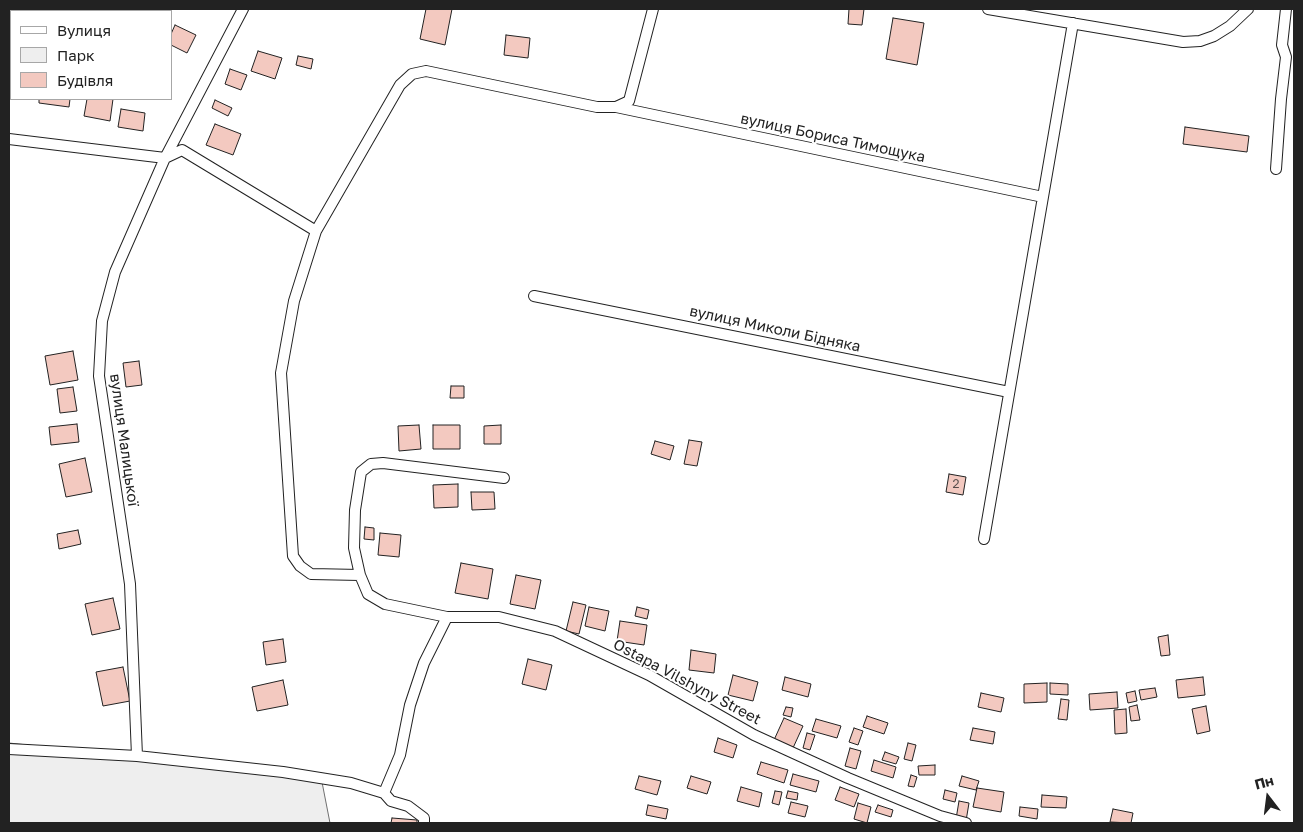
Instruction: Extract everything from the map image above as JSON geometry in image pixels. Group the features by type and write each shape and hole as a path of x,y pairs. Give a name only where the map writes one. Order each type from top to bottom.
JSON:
{"street":[{"name":"вулиця Малицької","path":"137,756 130,584 99,376 102,321 115,272 165,158 243,9"},
{"path":"616,107 629,101 653,9"},
{"path":"988,9 1183,42 1200,41 1214,36 1230,26 1248,9"},
{"path":"1276,169 1282,92 1290,59 1282,44 1286,9"},
{"path":"984,539 1073,23"},
{"name":"вулиця Бориса Тимощука","path":"360,575 311,574 300,566 293,556 281,373 294,301 316,231 400,85 412,74 426,71 597,107 616,107 1043,198"},
{"path":"9,139 165,158 182,150 316,231"},
{"name":"вулиця Миколи Бідняка","path":"534,296 1009,392"},
{"path":"360,575 354,548 355,510 361,472 371,464 383,463 504,478"},
{"name":"Ostapa Vilshyny Street","path":"360,575 368,594 385,604 447,617 499,617 555,632 649,675 762,739 848,778 940,816 966,823"},
{"path":"384,792 400,755 410,705 424,663 447,617"},
{"path":"9,748 137,756 283,772 351,783 384,792 391,801 408,806 424,818 424,823"}],"green space":[{"path":"9,743 321,777 330,823 9,823"}],"building":[{"path":"135,9 161,9 161,10"},
{"path":"426,9 452,9 445,45 420,39"},
{"path":"849,9 864,9 862,25 848,24"},
{"path":"893,18 924,23 917,65 886,59"},
{"path":"175,25 196,35 187,53 172,46 172,32"},
{"path":"506,35 530,38 528,58 504,55"},
{"path":"258,51 282,58 275,79 251,71"},
{"path":"298,56 313,59 311,69 296,65"},
{"path":"230,69 247,75 241,90 225,84"},
{"path":"39,100 70,100 69,107 39,103"},
{"path":"87,100 113,100 110,121 84,116"},
{"path":"215,100 232,108 228,116 212,108"},
{"path":"121,109 145,113 143,131 118,127"},
{"path":"215,124 241,134 233,155 206,145"},
{"path":"1185,127 1249,136 1247,152 1183,144"},
{"path":"73,351 78,380 50,385 45,356"},
{"path":"139,361 142,385 126,387 123,363"},
{"path":"451,386 464,386 464,398 450,398"},
{"path":"73,387 77,411 60,413 57,389"},
{"path":"77,424 79,442 51,445 49,427"},
{"path":"419,425 421,449 399,451 398,426"},
{"path":"433,425 460,425 460,449 433,449"},
{"path":"501,425 501,444 484,444 484,426"},
{"path":"689,440 702,442 697,466 684,464"},
{"path":"655,441 674,446 670,460 651,454"},
{"path":"85,458 92,492 66,497 59,464"},
{"path":"949,474 966,477 963,495 946,492"},
{"path":"458,484 458,507 434,508 433,485"},
{"path":"471,492 494,492 495,509 472,510"},
{"path":"365,527 374,528 374,540 364,539"},
{"path":"78,530 81,544 59,549 57,534"},
{"path":"380,533 401,535 399,557 378,555"},
{"path":"461,563 493,569 488,599 455,593"},
{"path":"516,575 541,580 535,609 510,604"},
{"path":"113,598 120,629 92,635 85,604"},
{"path":"573,602 586,605 579,634 566,631"},
{"path":"589,607 609,611 605,631 585,626"},
{"path":"637,607 649,610 647,619 635,616"},
{"path":"620,621 647,625 644,645 617,641"},
{"path":"1168,635 1170,655 1161,656 1158,637"},
{"path":"283,639 286,662 266,665 263,642"},
{"path":"691,650 716,654 714,673 689,670"},
{"path":"528,659 552,665 546,690 522,684"},
{"path":"123,667 130,701 103,706 96,672"},
{"path":"733,675 758,682 753,701 728,695"},
{"path":"785,677 811,684 808,697 782,690"},
{"path":"1203,677 1205,695 1178,698 1176,680"},
{"path":"283,680 288,705 257,711 252,687"},
{"path":"1047,683 1047,702 1024,703 1024,684"},
{"path":"1050,683 1068,684 1068,695 1050,694"},
{"path":"1155,688 1157,697 1141,700 1139,690"},
{"path":"1135,691 1137,701 1128,703 1126,693"},
{"path":"1117,692 1118,708 1090,710 1089,694"},
{"path":"981,693 1004,698 1001,712 978,707"},
{"path":"1061,699 1069,700 1067,720 1058,719"},
{"path":"1137,705 1140,720 1131,721 1129,707"},
{"path":"1206,706 1210,731 1197,734 1192,709"},
{"path":"786,707 793,708 791,717 783,715"},
{"path":"1126,709 1127,733 1115,734 1114,710"},
{"path":"867,716 888,723 884,734 863,727"},
{"path":"784,718 803,726 793,748 774,740"},
{"path":"816,719 841,726 837,738 812,731"},
{"path":"854,728 863,731 858,745 849,742"},
{"path":"973,728 995,732 993,744 970,740"},
{"path":"807,733 815,735 810,750 803,748"},
{"path":"718,738 737,745 733,758 714,752"},
{"path":"908,743 916,745 912,761 904,759"},
{"path":"850,748 861,751 856,769 845,766"},
{"path":"885,752 899,757 896,764 882,760"},
{"path":"874,760 896,767 893,778 871,771"},
{"path":"761,762 788,770 784,783 757,774"},
{"path":"935,765 935,775 919,775 918,766"},
{"path":"793,774 819,781 816,792 790,785"},
{"path":"911,775 917,777 914,787 908,786"},
{"path":"639,776 661,781 657,795 635,789"},
{"path":"691,776 711,782 707,794 687,788"},
{"path":"962,776 979,781 976,790 959,786"},
{"path":"741,787 762,793 759,807 737,801"},
{"path":"840,787 859,794 854,807 835,800"},
{"path":"977,788 1004,792 1001,812 973,807"},
{"path":"945,790 957,793 955,802 943,799"},
{"path":"775,791 782,792 779,805 772,803"},
{"path":"788,791 798,793 797,800 786,798"},
{"path":"1042,795 1067,797 1066,808 1041,807"},
{"path":"959,801 969,803 966,821 956,819"},
{"path":"791,802 808,806 805,817 788,813"},
{"path":"858,803 871,807 867,823 854,819"},
{"path":"648,805 668,809 666,819 646,815"},
{"path":"878,805 893,810 891,817 875,812"},
{"path":"1020,807 1038,809 1037,819 1019,816"},
{"path":"1113,809 1133,813 1131,823 1110,822"},
{"path":"392,818 417,820 417,823 391,823"}]}
